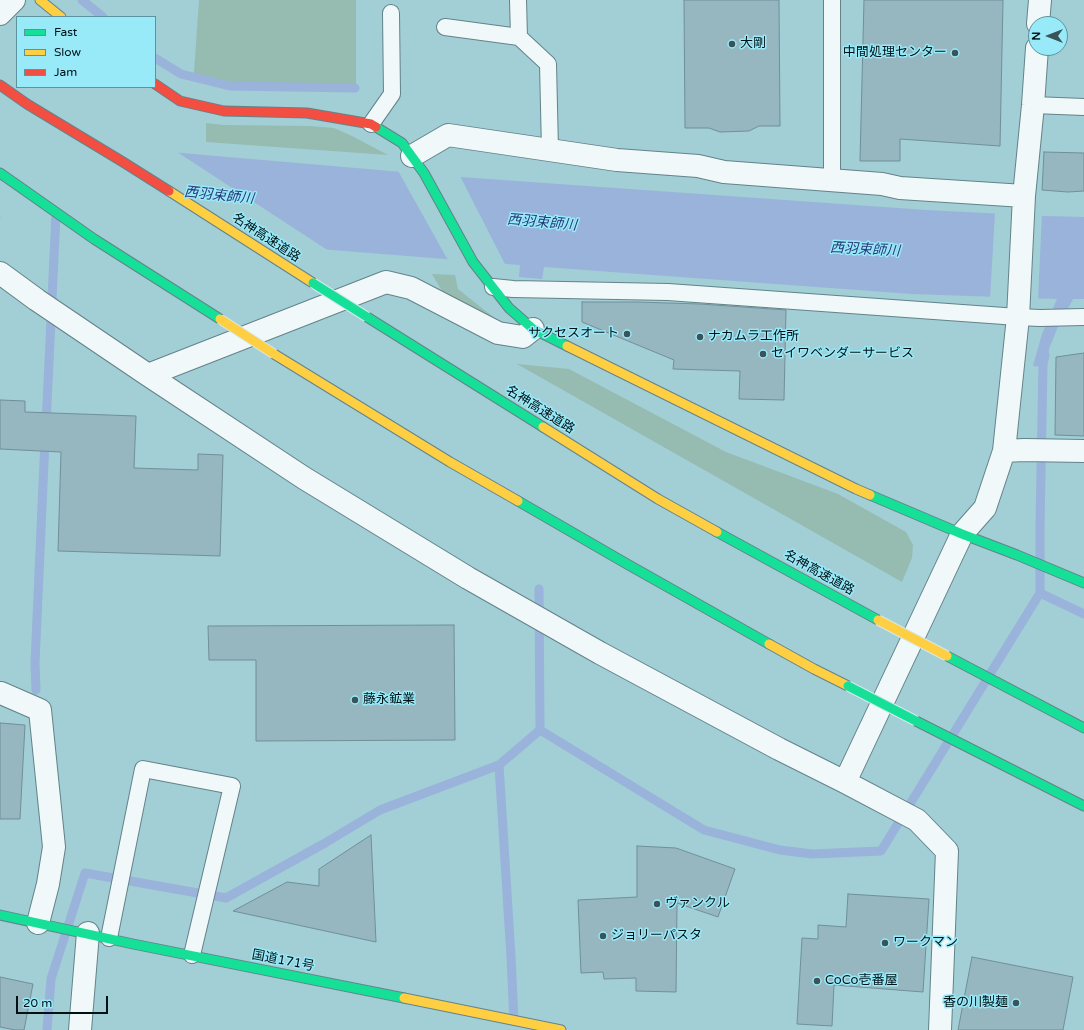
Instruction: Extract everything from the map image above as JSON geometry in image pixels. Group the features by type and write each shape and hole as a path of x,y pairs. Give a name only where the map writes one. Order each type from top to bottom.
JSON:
{"main road":[{"path":"40,0 60,16"},
{"name":"名神高速道路","path":"0,85 27,104 123,162 658,499 878,620 1084,728"},
{"path":"156,85 180,101 224,111 307,113 371,124 402,143 418,165 473,262 509,308 533,329 856,489 962,534 1084,582"},
{"path":"0,173 94,239 274,354 457,466 814,669 1084,806"},
{"name":"国道171号","path":"0,915 192,956 561,1030"}],"street":[{"path":"0,14 14,0"},
{"path":"1039,16 1040,0"},
{"path":"845,782 962,534 985,508 1014,450 1018,317 1024,196 1036,56"},
{"path":"418,165 448,135 617,160 698,166 724,172 882,184 900,188 1024,196"},
{"path":"0,273 37,300 148,375 304,478 468,578 600,653 779,749 917,820 947,851 940,1030"},
{"path":"148,375 386,282 411,288 498,333 523,337 533,329"},
{"path":"1014,450 1084,451"},
{"path":"1,693 40,710 54,847 48,884 45,924"},
{"path":"80,1030 88,933"}],"lane":[{"path":"518,0 519,38"},
{"path":"832,0 832,180"},
{"path":"371,124 392,94 391,13"},
{"path":"445,27 519,38 548,64 550,150"},
{"path":"1033,105 1084,106"},
{"path":"493,287 513,289 668,292 1018,317 1078,317"},
{"path":"109,938 143,769 232,786 192,956"}],"green space":[{"path":"199,0 356,0 356,85 233,85 194,73"},
{"path":"206,123 224,125 309,126 334,128 388,155 206,142"},
{"path":"432,274 455,275 458,289 497,320 445,296"},
{"path":"517,364 569,369 726,452 838,494 906,532 913,545 912,558 902,582"}],"water":[{"name":"西羽束師川","path":"0,141 170,152 460,177 926,210 1084,217 1084,299 1073,299 1057,329 1049,349 1047,367 1033,366 1042,334 1057,299 912,294 544,267 542,279 519,277 520,265 320,249 0,218"}],"pier":[{"path":"0,139 174,150 329,251 4,220 0,217"},
{"path":"397,169 459,174 506,266 449,262"},
{"path":"995,212 1042,214 1038,300 990,299"}],"building":[{"name":"大剛","path":"684,0 779,0 780,126 759,126 749,131 720,132 709,128 685,128"},
{"path":"864,0 1003,0 1000,146 900,139 900,161 860,161"},
{"path":"1044,152 1084,153 1084,191 1068,192 1042,190"},
{"path":"582,302 700,304 786,310 784,400 739,399 740,371 673,369 674,360 582,322"},
{"path":"1084,353 1084,436 1055,435 1056,357"},
{"path":"0,400 25,401 25,412 136,416 134,468 198,470 198,454 223,455 220,556 58,551 61,452 0,449"},
{"name":"藤永鉱業","path":"454,625 455,740 256,741 256,660 209,660 208,626"},
{"path":"0,723 25,725 20,819 0,819"},
{"path":"371,835 376,942 233,911 287,882 319,886 319,869"},
{"name":"ヴァンクル","path":"637,846 676,848 735,869 718,917 677,903 676,992 636,991 636,978 604,979 603,972 581,973 578,900 637,897"},
{"name":"ワークマン","path":"848,894 929,899 923,992 834,985 832,1026 797,1024 802,938 818,939 818,925 846,927"},
{"name":"香の川製麺","path":"972,957 1073,977 1063,1030 958,1030"},
{"path":"0,977 33,984 24,1030 0,1027"}],"waterway":[{"path":"82,0 102,16"},
{"path":"156,59 181,74 230,86 355,88"},
{"path":"46,425 56,214"},
{"path":"1045,355 1043,364 1040,593 1084,614"},
{"path":"36,690 35,663 45,440"},
{"path":"47,1030 51,979 85,873 226,898 325,843 380,810 499,765 540,730 539,589"},
{"path":"540,730 704,830 780,850 812,854 881,851 1040,593"},
{"path":"499,765 514,1021"}],"traffic: fast":[{"path":"376,127 402,143 424,173 473,262 509,308 533,329 567,346"},
{"path":"0,173 94,239 220,319"},
{"path":"313,283 367,317"},
{"path":"367,317 543,427"},
{"path":"870,495 1084,583"},
{"path":"518,501 769,644"},
{"path":"717,532 878,620"},
{"path":"947,656 1084,728"},
{"path":"848,686 916,721"},
{"path":"916,721 1084,806"},
{"path":"0,915 133,944 404,998"}],"traffic: slow":[{"path":"40,0 60,16"},
{"path":"169,191 313,283"},
{"path":"220,319 274,354"},
{"path":"567,346 870,495"},
{"path":"274,354 450,462 518,501"},
{"path":"543,427 658,499 717,532"},
{"path":"878,620 947,656"},
{"path":"769,644 848,686"},
{"path":"404,998 561,1030"}],"traffic: jam":[{"path":"0,85 27,104 169,191"},
{"path":"156,85 180,101 224,111 307,113 371,124 376,127"}],"place":[{"name":"大剛","path":"732,44"},
{"name":"中間処理センター","path":"955,53"},
{"name":"サクセスオート","path":"627,334"},
{"name":"ナカムラ工作所","path":"700,337"},
{"name":"セイワベンダーサービス","path":"763,354"},
{"name":"藤永鉱業","path":"355,700"},
{"name":"ヴァンクル","path":"657,904"},
{"name":"ジョリーパスタ","path":"603,936"},
{"name":"ワークマン","path":"885,943"},
{"name":"CoCo壱番屋","path":"817,981"},
{"name":"香の川製麺","path":"1016,1003"}]}
